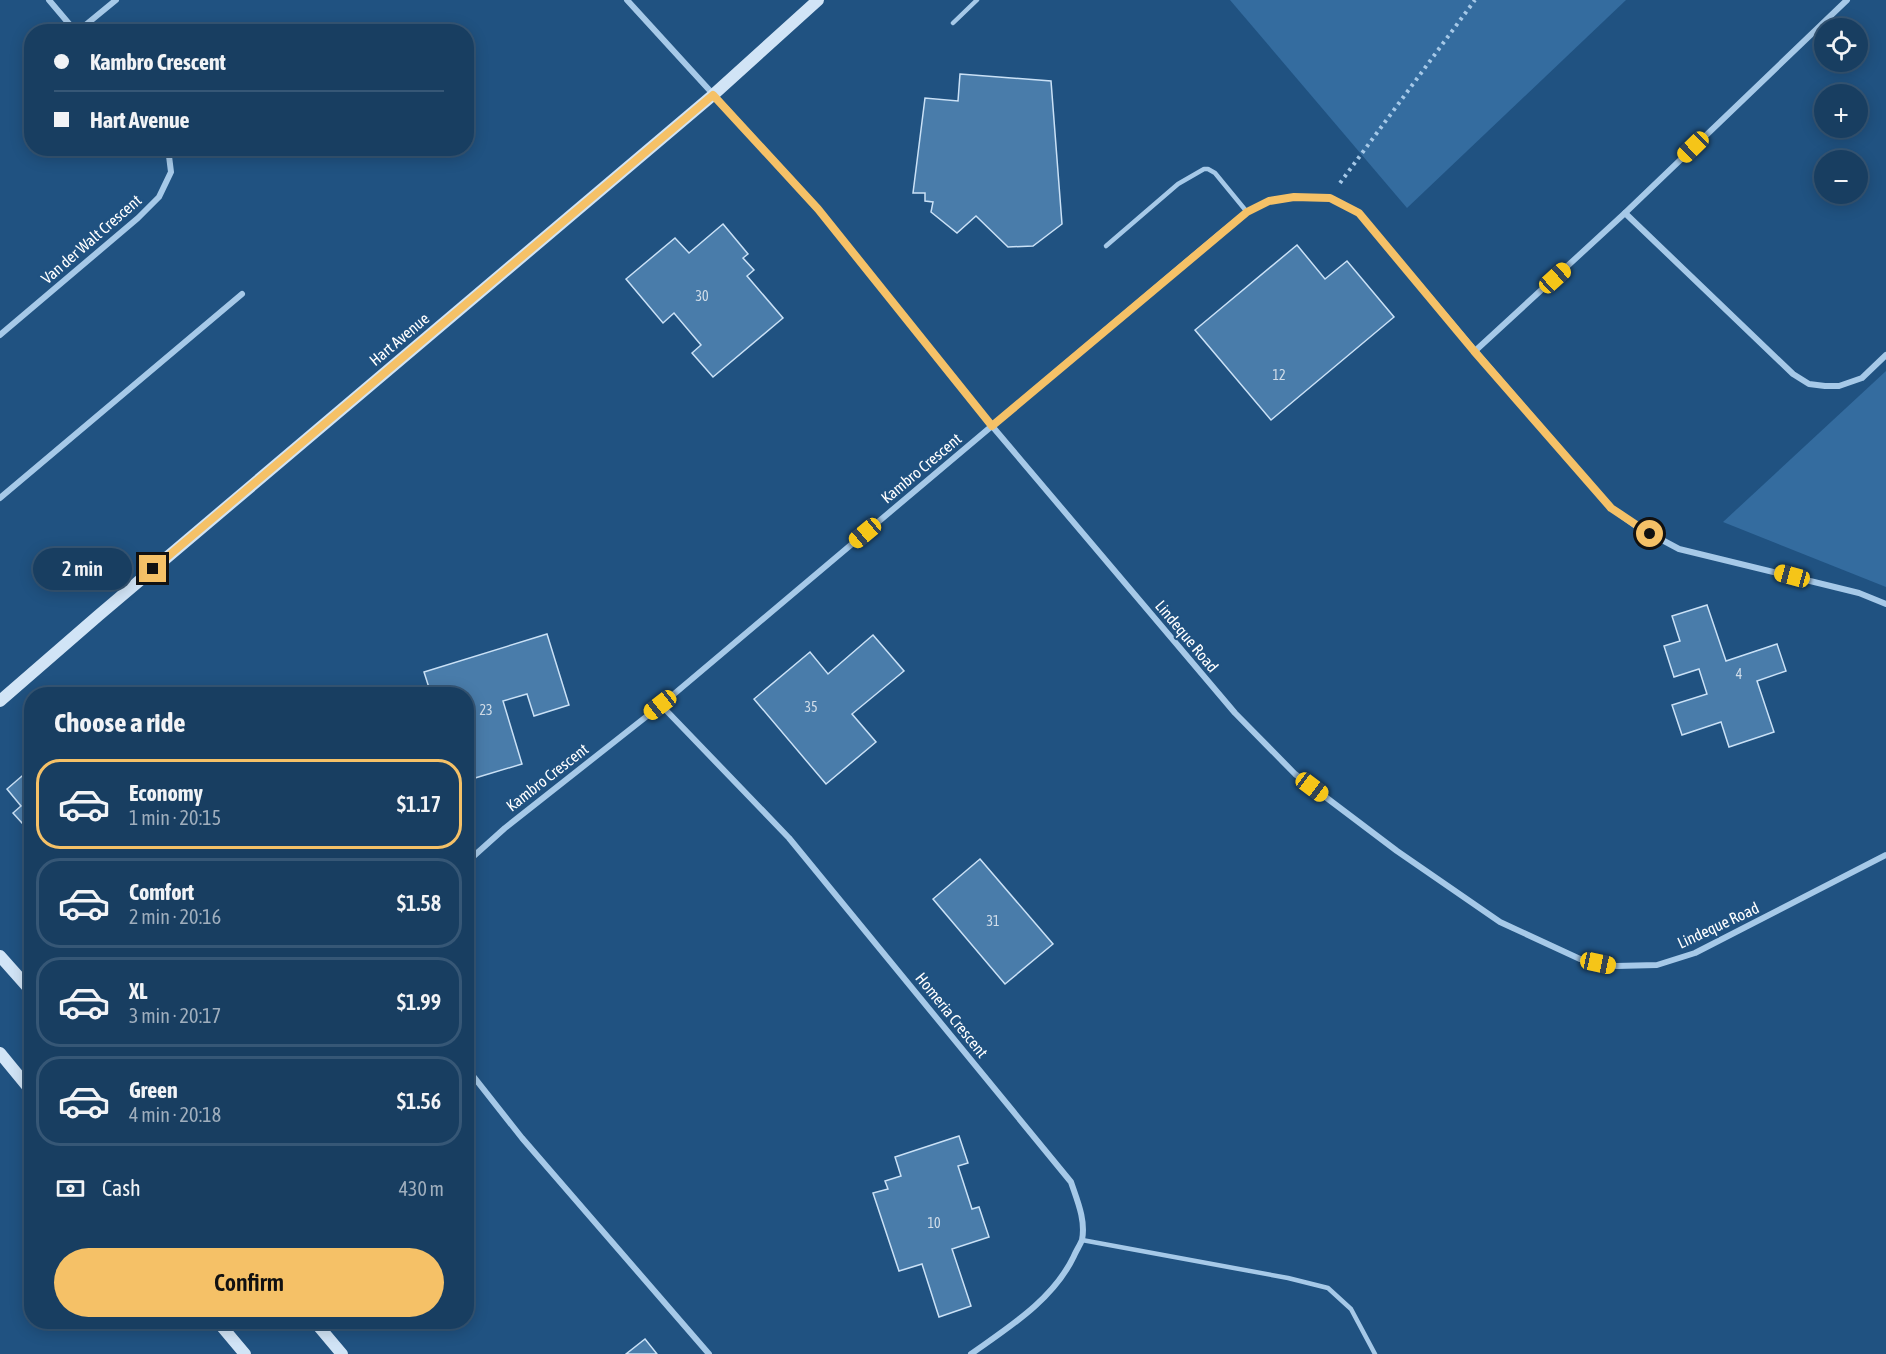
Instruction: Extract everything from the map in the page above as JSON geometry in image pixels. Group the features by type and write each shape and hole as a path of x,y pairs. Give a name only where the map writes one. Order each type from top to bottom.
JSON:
{"street":[{"path":"49,0 69,24"},
{"path":"86,24 116,0"},
{"name":"Lindeque Road","path":"627,0 818,209 992,426 1235,713 1295,774 1397,851 1500,922 1580,959 1616,966 1657,965 1695,953 1886,855"},
{"name":"Hart Avenue","path":"0,701 713,95 818,0"},
{"path":"1474,351 1625,213 1846,0"},
{"name":"Van der Walt Crescent","path":"0,335 138,218 159,197 171,172 169,156"},
{"name":"Kambro Crescent","path":"474,856 505,828 660,705 1247,212 1269,201 1294,197 1330,198 1359,213 1474,351 1611,508 1636,526 1679,549 1859,593 1886,604"},
{"path":"1625,213 1793,374 1809,384 1839,386 1862,378 1886,355"},
{"path":"0,498 242,294"},
{"name":"Homeria Crescent","path":"660,705 789,838 1071,1182 1083,1218 1082,1240"},
{"path":"0,956 24,983"},
{"path":"0,1053 24,1082"},
{"path":"474,1077 522,1138 709,1354"},
{"path":"972,1354 1024,1316 1052,1288 1070,1264 1082,1240"},
{"path":"224,1329 245,1354"},
{"path":"321,1329 342,1354"}],"lane":[{"path":"953,23 977,0"},
{"path":"1106,246 1178,184 1204,169 1215,173 1247,212"},
{"path":"1082,1240 1288,1278 1328,1288 1351,1309 1375,1354"}],"path":[{"path":"1330,198 1475,0"}],"shaded area":[{"path":"1230,0 1626,0 1407,208"},
{"path":"1886,371 1886,587 1723,522"}],"building":[{"path":"960,74 1051,81 1062,224 1033,246 1008,247 976,216 957,233 931,212 933,202 925,201 925,193 913,193 925,98 958,101"},
{"path":"723,224 748,254 743,258 754,270 747,276 783,318 713,377 692,353 701,345 674,313 663,323 626,279 675,238 689,253"},
{"path":"1297,245 1325,279 1347,261 1394,317 1271,420 1195,330"},
{"path":"1707,605 1726,661 1777,644 1786,671 1757,681 1774,732 1729,747 1721,722 1682,735 1672,705 1707,694 1699,669 1674,677 1664,646 1680,641 1672,616"},
{"path":"547,634 569,705 534,716 527,694 503,701 522,764 475,778 474,687 429,687 424,672"},
{"path":"873,635 904,671 852,714 876,742 826,784 754,699 810,652 828,674"},
{"path":"24,774 24,825 13,813 21,806 7,789"},
{"path":"980,859 1053,944 1005,984 933,899"},
{"path":"959,1136 968,1163 958,1166 972,1209 979,1207 989,1237 952,1249 971,1306 939,1317 922,1264 899,1271 873,1193 888,1189 885,1181 901,1176 895,1157"},
{"path":"645,1339 657,1354 626,1354"}],"route":[{"path":"153,569 713,95 818,209 992,426 1247,212 1269,201 1294,197 1330,198 1359,213 1474,351 1611,508 1650,534"}]}
